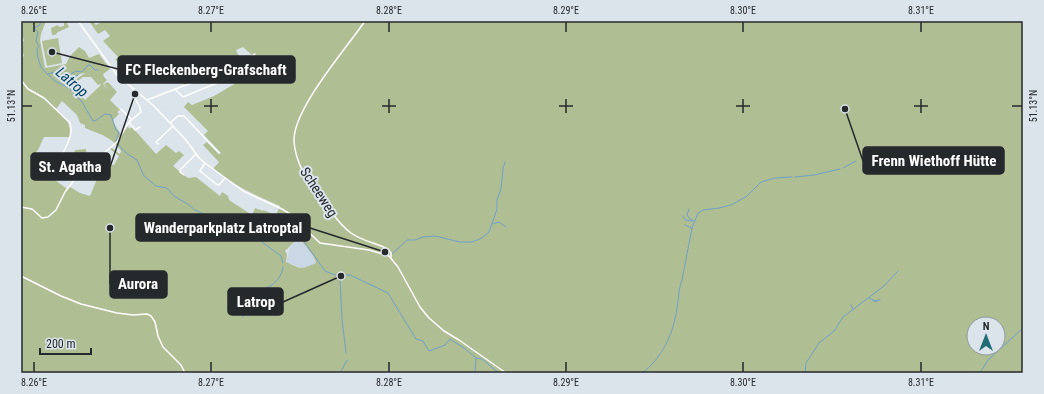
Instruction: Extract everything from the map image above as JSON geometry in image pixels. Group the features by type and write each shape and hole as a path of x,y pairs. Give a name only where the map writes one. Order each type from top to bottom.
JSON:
{"street":[{"path":"78,21 116,74 147,100 186,140 196,154 205,163 249,195 282,208 320,243 369,250 386,254 391,257"},
{"name":"Scheeweg","path":"365,21 313,93 305,107 298,124 294,142 297,155 304,172 315,191 339,223 354,235 388,249 391,253 391,257 420,307 429,318 444,331 506,373"},
{"path":"147,100 206,77 223,68 244,62 255,54"},
{"path":"175,89 183,97 234,76"},
{"path":"21,80 28,89 43,97 69,122 71,127 70,138 60,159 59,168 62,172 78,175"},
{"path":"21,207 32,209 40,217 47,217 56,210 62,197 78,175 116,143 129,122 140,113 141,110 132,93 133,89"},
{"path":"121,109 132,119"},
{"path":"170,123 178,116 184,116 219,153"},
{"path":"129,122 134,129 140,127"},
{"path":"158,144 156,142 173,126"},
{"path":"184,175 180,172 180,170 196,154"},
{"path":"205,163 200,171 216,184 219,185 225,178"},
{"path":"21,276 65,298 90,307 118,313 133,315 147,314 151,316 155,322 158,336 163,347 181,365 185,373"}],"shaded area":[{"path":"299,237 314,257 316,263 307,268 302,268 286,262 290,247"}],"green space":[{"path":"21,21 46,21 40,40 45,68 66,64 70,56 79,47 85,51 89,58 99,54 110,69 103,74 107,80 103,84 108,90 104,84 108,82 117,92 110,100 120,110 117,112 119,114 113,120 121,135 127,126 130,129 132,127 156,154 166,145 176,153 179,151 184,155 173,166 188,178 196,177 220,196 222,192 228,196 229,200 252,215 255,208 276,215 280,206 245,190 213,169 219,162 203,145 207,142 219,154 221,153 204,135 208,131 184,107 188,102 192,105 214,96 236,83 233,77 262,64 243,47 236,50 239,56 235,58 206,59 207,70 217,70 204,78 184,85 183,81 115,60 118,57 103,41 110,36 105,30 98,34 89,21 93,21 96,25 103,21 1023,21 1023,373 21,373 21,78 22,57 24,56 21,42 24,41 21,31","holes":["85,73 71,83 74,84 83,77 91,77 98,85 101,85 85,100 69,83 80,74","62,101 77,115 80,123 85,125 85,128 110,139 121,151 120,154 112,148 110,149 119,156 114,165 103,164 90,196 80,193 70,187 67,189 55,180 50,165 55,155 44,155 29,159 38,150 44,137 70,137 69,124 56,109","299,237 314,257 316,263 304,268 286,262 287,254 285,251"]},
{"path":"64,21 66,21 69,27 55,35 52,35 51,28 58,25 59,27 64,26"},
{"path":"58,38 62,63 47,66 42,41"},
{"path":"86,149 87,158 69,166 75,150"}],"waterway":[{"name":"Latrop","path":"40,21 40,25 34,28 38,32 36,41 39,46 37,50 41,67 55,81 69,88 82,102 93,121 105,114 111,115 116,130 119,132 116,142 126,153 137,160 144,176 156,186 167,188 174,196 195,210 211,217 224,220 233,231 243,236 253,239 257,231 262,228 284,226 291,227 303,240 325,271 335,275 350,275 388,293 416,339 423,341 429,351 445,345 450,339 476,358 482,359 500,373"},
{"path":"48,74 54,72 62,76 68,76 76,71 82,72 88,65 95,70 98,70"},
{"path":"52,73 58,77 68,80 78,75"},
{"path":"843,168 856,161"},
{"path":"392,254 407,240 415,240 423,237 435,236 460,242 472,242 482,238 489,232 497,209 497,200 501,189 505,162"},
{"path":"795,177 814,175 840,169"},
{"path":"642,373 661,353 670,335 678,304 692,228 698,213 703,210 731,205 747,196 761,182 775,178 792,177"},
{"path":"689,209 687,215 694,221"},
{"path":"683,216 685,220 692,221"},
{"path":"493,224 499,222 506,227"},
{"path":"685,225 692,228"},
{"path":"256,236 281,256 283,263"},
{"path":"243,317 251,297 256,292 269,287 278,280 283,267"},
{"path":"805,373 806,363 819,343 834,331 843,317 884,286 898,271"},
{"path":"340,280 342,319 346,353"},
{"path":"869,298 877,302"},
{"path":"873,301 880,300"},
{"path":"851,305 853,309"},
{"path":"980,373 988,360 1023,328"},
{"path":"475,373 476,358"},
{"path":"340,373 347,360"}],"place":[{"name":"FC Fleckenberg-Grafschaft","path":"52,52"},
{"name":"St. Agatha","path":"135,94"},
{"name":"Frenn Wiethoff Hütte","path":"845,109"},
{"name":"Aurora","path":"110,228"},
{"name":"Wanderparkplatz Latroptal","path":"385,252"},
{"name":"Latrop","path":"341,276"}]}
